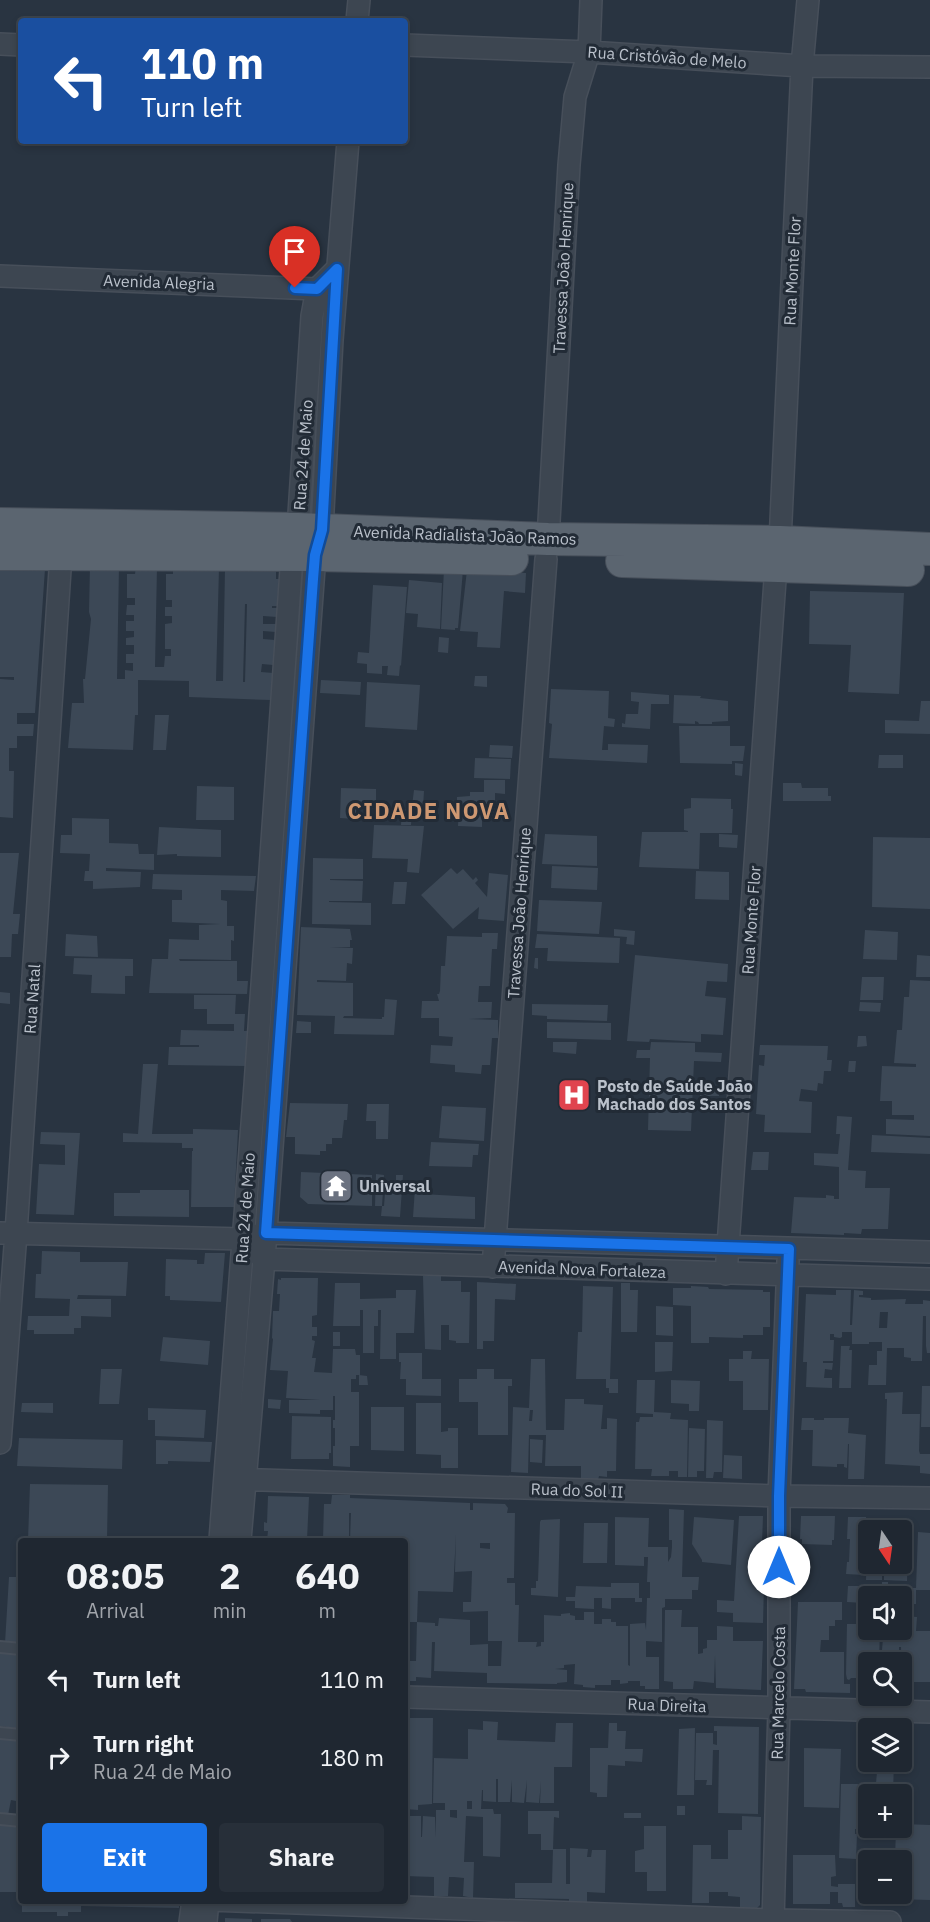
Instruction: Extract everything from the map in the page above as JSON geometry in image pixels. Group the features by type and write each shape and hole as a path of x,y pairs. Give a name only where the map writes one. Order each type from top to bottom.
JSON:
{"main road":[{"name":"Avenida Radialista João Ramos","path":"0,524 307,542 547,549 778,554 930,549"},
{"name":"Avenida Radialista João Ramos","path":"0,554 61,555 307,542"},
{"name":"Avenida Radialista João Ramos","path":"778,554 930,571"}],"street":[{"path":"357,18 359,0"},
{"name":"Travessa João Henrique","path":"493,1267 547,549 568,165 574,97 589,52 591,0"},
{"name":"Rua Monte Flor","path":"726,1274 778,554 802,66 808,0"},
{"path":"0,44 18,45"},
{"name":"Rua Cristóvão de Melo","path":"408,45 589,52 802,66 930,67"},
{"name":"Rua 24 de Maio","path":"240,1538 235,1479 243,1239 286,649 307,542 337,269 348,144"},
{"path":"317,289 337,269"},
{"name":"Avenida Alegria","path":"0,276 317,289"},
{"name":"Rua 24 de Maio","path":"220,1538 235,1479 264,1259 308,650 307,542 312,316 317,289"},
{"name":"Rua Natal","path":"0,1443 8,1233 61,555"},
{"path":"286,649 308,650"},
{"path":"269,876 291,878"},
{"path":"255,1085 277,1086"},
{"name":"Avenida Nova Fortaleza","path":"8,1233 243,1239 266,1233 930,1252"},
{"path":"243,1239 264,1259"},
{"name":"Rua Marcelo Costa","path":"773,1921 779,1708 779,1496 789,1249"},
{"name":"Avenida Nova Fortaleza","path":"264,1259 930,1279"},
{"name":"Rua do Sol II","path":"235,1479 779,1496 930,1498"},
{"name":"Rua Direita","path":"408,1697 930,1712"},
{"path":"190,1922 193,1904"},
{"path":"206,1922 208,1904"},
{"path":"273,1904 453,1915 890,1922"}],"lane":[{"path":"0,1647 18,1649"},
{"path":"0,1733 18,1735"},
{"path":"0,1819 18,1821"}],"building":[{"path":"90,565 119,566 117,679 125,679 125,670 133,671 133,663 126,663 126,654 134,654 134,645 126,645 126,638 134,637 134,631 126,631 126,621 134,621 134,615 126,615 127,605 135,605 135,598 127,598 127,574 135,574 136,566 157,567 155,667 164,667 165,656 171,656 171,649 165,649 165,624 172,623 172,616 165,616 165,607 172,607 172,600 166,600 166,574 173,574 173,567 219,568 216,681 223,681 225,568 276,570 276,579 279,579 277,606 272,606 272,608 278,608 277,617 263,616 263,624 276,624 276,632 263,631 263,639 275,640 273,665 262,664 261,672 273,673 271,700 189,697 189,681 138,680 138,715 135,715 133,750 68,748 72,703 84,703 83,679 85,679 91,619 89,612","holes":["245,604 247,604 245,682 243,682"]},
{"path":"0,566 45,569 35,713 17,713 17,724 34,724 33,736 17,736 17,748 9,748 9,771 14,771 13,818 0,817 0,679 14,680 14,677 0,677"},
{"path":"444,569 463,570 458,628 455,630 441,629"},
{"path":"467,570 526,573 525,593 504,591 500,648 477,647 478,632 460,631"},
{"path":"409,580 442,583 440,629 417,627 418,614 406,613"},
{"path":"373,585 407,587 399,676 387,675 388,666 382,666 382,674 367,673 367,664 357,663 358,652 369,653"},
{"path":"810,591 904,593 899,694 848,692 851,645 809,644"},
{"path":"439,637 449,638 448,653 438,652"},
{"path":"475,676 487,676 487,687 474,686"},
{"path":"321,680 361,682 360,695 320,693"},
{"path":"367,682 420,685 417,730 365,727"},
{"path":"551,689 609,691 608,718 615,719 614,727 604,726 602,750 608,750 608,744 648,745 647,763 549,758 552,724 549,723"},
{"path":"631,692 669,695 669,704 651,704 650,729 622,727 622,723 625,724 626,714 638,714 639,702 631,701"},
{"path":"674,695 701,696 700,698 728,701 728,721 712,722 712,724 699,724 695,721 695,724 673,723"},
{"path":"921,701 930,701 930,734 885,733 885,720 919,721"},
{"path":"155,715 169,715 166,750 153,750"},
{"path":"679,726 730,726 730,746 745,746 743,761 732,761 732,764 680,763"},
{"path":"490,745 513,746 512,758 489,757"},
{"path":"879,755 903,755 903,768 878,768"},
{"path":"475,758 511,759 510,779 474,778"},
{"path":"735,763 743,764 742,776 735,775"},
{"path":"484,780 505,780 505,794 495,793 495,807 499,807 499,819 482,818 482,827 458,826 457,797 470,796 470,792 484,792"},
{"path":"783,783 801,783 802,788 828,788 831,801 783,801"},
{"path":"197,786 234,787 234,820 196,820"},
{"path":"341,788 376,789 376,808 356,810 356,819 340,818"},
{"path":"414,790 424,791 423,807 412,806"},
{"path":"691,798 731,799 732,833 700,833 699,869 639,867 642,832 688,832 684,830 684,809 691,808"},
{"path":"402,809 412,810 411,825 401,825"},
{"path":"72,818 109,819 109,843 138,844 139,854 154,854 154,870 106,868 106,871 141,872 140,887 93,889 93,881 84,881 85,871 89,871 90,854 60,853 61,835 72,835"},
{"path":"374,825 424,826 419,873 407,872 408,859 372,858"},
{"path":"159,827 221,830 221,857 157,855"},
{"path":"545,834 597,836 597,866 542,864"},
{"path":"719,834 738,835 737,848 719,847"},
{"path":"873,837 930,838 930,909 872,907"},
{"path":"0,853 19,853 13,914 20,914 18,934 12,934 11,957 0,957"},
{"path":"313,858 363,859 363,879 330,879 363,881 362,901 329,902 371,903 371,925 312,924"},
{"path":"552,866 598,868 597,890 551,888"},
{"path":"451,868 457,874 463,869 473,880 476,877 478,880 475,883 487,897 489,873 508,875 504,921 478,919 479,907 453,929 421,895"},
{"path":"696,871 729,872 729,900 695,899"},
{"path":"153,874 256,876 254,891 221,890 221,900 227,901 227,926 234,926 231,960 179,959 180,961 237,961 237,981 248,981 247,994 149,993 152,959 168,959 169,939 199,940 199,925 220,924 172,922 172,900 182,900 182,890 152,889"},
{"path":"394,882 407,882 405,904 392,904"},
{"path":"539,900 602,902 599,934 537,931"},
{"path":"301,927 350,929 352,940 350,940 350,947 330,947 353,948 352,964 347,963 346,981 317,980 317,982 353,983 353,1016 343,1018 382,1019 385,999 397,1000 394,1035 334,1034 335,1016 297,1015"},
{"path":"614,929 635,931 634,945 626,944 627,937 614,936"},
{"path":"865,930 898,932 897,960 863,959"},
{"path":"482,933 498,933 497,949 492,949 490,986 479,986 478,1002 492,1002 491,1018 469,1019 498,1020 498,1038 492,1038 490,1065 482,1065 481,1074 455,1072 455,1065 430,1063 431,1045 452,1046 453,1037 439,1036 439,1018 421,1018 422,1001 439,1001 437,994 440,991 441,966 445,966 447,936 482,937"},
{"path":"66,934 97,936 98,957 65,956"},
{"path":"537,934 620,938 619,963 547,961 548,948 535,948"},
{"path":"635,955 728,964 727,982 707,981 705,996 726,998 723,1035 701,1034 701,1042 650,1039 649,1042 627,1041"},
{"path":"917,955 930,956 930,977 916,977"},
{"path":"74,958 133,959 133,976 125,976 125,994 91,993 92,975 73,974"},
{"path":"535,958 538,958 538,969 534,968"},
{"path":"862,977 884,977 883,1000 860,1000"},
{"path":"910,980 930,981 930,1136 886,1134 886,1119 914,1120 914,1115 892,1115 892,1101 880,1101 882,1066 916,1067 916,1064 894,1063 897,1030 902,1030 904,997 909,997"},
{"path":"0,992 10,993 10,1004 0,1003"},
{"path":"194,995 236,995 235,1014 245,1014 247,1066 168,1065 169,1047 199,1047 199,1045 180,1045 181,1030 234,1031 234,1024 207,1024 207,1009 194,1009"},
{"path":"860,1002 881,1003 880,1012 859,1011"},
{"path":"532,1004 608,1005 607,1021 547,1019 547,1016 532,1015"},
{"path":"297,1021 311,1022 311,1033 296,1033"},
{"path":"547,1022 611,1023 611,1040 547,1038"},
{"path":"858,1036 866,1036 867,1046 857,1047"},
{"path":"553,1042 577,1042 576,1054 553,1052"},
{"path":"651,1042 695,1043 695,1052 722,1053 721,1062 694,1061 691,1131 648,1130 650,1058 636,1058 637,1050 650,1050"},
{"path":"760,1045 828,1046 827,1060 832,1060 831,1071 824,1071 823,1084 818,1083 817,1091 801,1089 799,1101 812,1102 811,1133 764,1132 765,1115 756,1114 759,1065 764,1066 765,1055 759,1055"},
{"path":"849,1061 856,1061 855,1072 848,1072"},
{"path":"143,1064 158,1064 152,1134 193,1134 193,1129 238,1130 234,1207 191,1207 193,1148 182,1148 182,1143 123,1142 123,1133 138,1134"},
{"path":"700,1087 720,1088 719,1096 700,1096"},
{"path":"290,1103 348,1104 342,1138 332,1138 332,1144 326,1144 326,1151 320,1151 320,1155 295,1154 295,1137 286,1137"},
{"path":"367,1104 389,1104 388,1139 376,1139 376,1121 366,1121"},
{"path":"442,1106 486,1108 484,1141 439,1138"},
{"path":"837,1116 852,1117 848,1170 866,1171 865,1188 890,1188 888,1229 862,1229 861,1234 844,1233 844,1235 791,1233 794,1197 826,1198 826,1195 839,1199 839,1167 814,1165 814,1153 838,1154 840,1134 836,1134"},
{"path":"41,1132 80,1133 74,1215 36,1214 39,1164 65,1165 65,1145 40,1144"},
{"path":"872,1135 930,1138 930,1154 871,1152"},
{"path":"431,1142 479,1144 478,1155 473,1155 472,1167 429,1166"},
{"path":"753,1152 769,1152 768,1170 751,1170"},
{"name":"Universal","path":"301,1172 372,1175 372,1206 308,1204 300,1197"},
{"path":"376,1174 384,1175 382,1206 375,1206"},
{"path":"396,1175 403,1175 400,1217 381,1216 382,1206 384,1206 386,1180 396,1181"},
{"path":"415,1188 422,1188 422,1194 475,1197 475,1219 413,1217"},
{"path":"140,1190 189,1190 189,1217 114,1216 114,1193 140,1193"},
{"path":"42,1251 80,1252 80,1262 128,1262 126,1296 78,1295 77,1299 111,1299 111,1317 81,1316 81,1328 74,1328 74,1334 34,1334 34,1330 27,1330 28,1316 69,1316 70,1299 35,1298 36,1274 41,1274"},
{"path":"205,1253 225,1253 221,1302 170,1300 170,1296 165,1296 166,1259 197,1260 197,1264 204,1264"},
{"path":"423,1276 441,1276 441,1281 461,1281 461,1292 470,1292 469,1343 456,1343 456,1341 449,1340 449,1325 441,1325 441,1350 425,1349"},
{"path":"281,1278 318,1278 317,1315 312,1316 312,1327 317,1327 317,1336 312,1336 312,1340 315,1341 312,1358 316,1358 314,1372 332,1373 333,1349 355,1349 356,1355 360,1355 360,1375 356,1375 356,1379 351,1379 351,1392 359,1392 359,1446 350,1446 350,1467 333,1466 335,1396 333,1396 333,1410 320,1410 320,1414 289,1413 289,1400 320,1400 286,1398 288,1371 270,1370 273,1311 279,1311 280,1294 277,1294 278,1279 281,1280"},
{"path":"477,1282 516,1284 515,1300 495,1299 494,1341 483,1341 483,1349 477,1349"},
{"path":"335,1283 360,1283 360,1299 396,1298 396,1290 416,1290 414,1333 396,1333 396,1359 380,1359 381,1310 378,1310 378,1326 374,1326 374,1353 363,1353 363,1310 360,1310 360,1326 333,1326"},
{"path":"621,1283 630,1283 630,1290 638,1290 637,1332 621,1332"},
{"path":"583,1286 613,1287 610,1379 618,1379 618,1393 609,1393 609,1388 606,1388 606,1379 576,1379 578,1332 582,1332"},
{"path":"691,1286 770,1292 770,1327 763,1327 763,1335 743,1335 743,1338 709,1337 709,1343 691,1343 691,1306 673,1305 673,1288 691,1288"},
{"path":"836,1290 851,1290 850,1325 852,1325 854,1290 863,1291 863,1295 859,1297 871,1298 871,1300 906,1299 905,1304 923,1304 923,1300 930,1301 930,1353 927,1353 926,1346 926,1316 923,1316 922,1361 911,1361 911,1358 904,1357 904,1348 887,1348 886,1385 868,1385 869,1365 877,1365 877,1351 882,1351 882,1342 852,1344 852,1332 842,1332 840,1338 830,1334 830,1340 834,1340 833,1361 823,1361 823,1363 833,1363 832,1370 825,1369 824,1378 832,1378 832,1388 806,1387 807,1362 803,1362 806,1294 836,1295","holes":["880,1312 888,1312 887,1328 879,1328"]},
{"path":"656,1306 673,1307 673,1336 656,1335"},
{"path":"333,1332 340,1332 340,1346 333,1346"},
{"path":"163,1337 210,1341 208,1365 160,1361"},
{"path":"655,1342 673,1342 672,1371 655,1372"},
{"path":"841,1346 850,1346 849,1350 852,1350 851,1388 839,1388"},
{"path":"743,1351 752,1351 751,1359 769,1359 768,1410 743,1410 743,1381 729,1381 729,1359 743,1359"},
{"path":"399,1353 422,1353 422,1379 441,1379 441,1396 406,1395 406,1379 400,1379"},
{"path":"531,1359 545,1359 546,1430 564,1430 565,1399 584,1399 584,1404 603,1405 601,1429 607,1429 607,1418 617,1419 616,1471 607,1471 607,1477 599,1476 598,1480 581,1479 581,1466 545,1466 546,1435 529,1435 528,1473 511,1472 513,1407 529,1408","holes":["530,1410 533,1410 532,1421 529,1421"]},
{"path":"101,1369 122,1369 119,1404 99,1404"},
{"path":"477,1369 494,1369 494,1379 512,1379 512,1386 508,1386 508,1435 478,1435 478,1402 459,1402 459,1379 477,1379"},
{"path":"359,1375 367,1376 368,1385 359,1385"},
{"path":"637,1380 655,1380 654,1412 671,1413 670,1419 688,1420 687,1477 678,1477 678,1471 669,1471 669,1476 651,1476 652,1469 635,1469 636,1422 639,1422 640,1417 653,1417 653,1414 636,1413"},
{"path":"671,1380 700,1381 699,1411 689,1411 689,1404 671,1403"},
{"path":"922,1386 930,1386 930,1427 921,1427"},
{"path":"903,1392 902,1414 920,1414 919,1451 920,1454 930,1454 930,1474 920,1473 920,1466 885,1464 887,1399 885,1399 885,1393"},
{"path":"268,1399 281,1400 280,1409 268,1408"},
{"path":"22,1403 53,1403 53,1413 21,1412"},
{"path":"416,1403 441,1403 441,1432 448,1431 448,1428 458,1428 458,1468 441,1468 441,1455 416,1454"},
{"path":"371,1407 404,1407 404,1451 371,1450"},
{"path":"148,1408 206,1410 204,1438 155,1436 155,1420 148,1420"},
{"path":"292,1416 331,1417 329,1459 291,1459"},
{"path":"802,1418 824,1420 824,1418 849,1418 848,1433 866,1435 864,1479 848,1479 849,1444 847,1468 844,1464 837,1464 837,1467 812,1466 813,1430 801,1430"},
{"path":"707,1420 723,1421 722,1472 714,1472 713,1478 706,1478"},
{"path":"689,1428 705,1429 704,1471 697,1471 697,1477 688,1477"},
{"path":"19,1438 123,1440 122,1469 17,1466"},
{"path":"530,1439 543,1440 542,1463 530,1462"},
{"path":"156,1440 212,1442 210,1462 168,1461 168,1464 156,1464"},
{"path":"724,1455 742,1456 742,1479 723,1478"},
{"path":"30,1484 108,1485 107,1538 28,1538"},
{"path":"332,1495 350,1495 350,1498 470,1503 470,1510 473,1510 473,1503 505,1504 508,1508 507,1513 515,1513 514,1578 507,1578 507,1583 515,1583 515,1605 519,1605 518,1642 537,1642 536,1647 541,1646 541,1642 544,1642 544,1615 561,1616 561,1614 570,1613 575,1616 575,1620 584,1620 584,1612 594,1612 594,1624 602,1624 602,1619 611,1619 611,1622 616,1622 616,1626 628,1626 628,1665 630,1666 630,1624 645,1623 646,1630 647,1598 650,1598 650,1582 647,1582 648,1557 644,1557 644,1566 615,1565 615,1517 649,1518 648,1547 668,1547 668,1562 672,1547 672,1540 669,1540 669,1509 684,1510 682,1577 699,1577 698,1590 692,1590 692,1599 665,1599 665,1607 662,1608 662,1642 646,1641 646,1657 659,1657 659,1689 645,1689 645,1686 640,1686 640,1681 620,1684 620,1680 611,1680 611,1685 595,1685 595,1688 583,1687 583,1685 574,1684 575,1664 555,1669 567,1670 567,1682 557,1684 487,1683 487,1673 434,1671 435,1642 432,1642 431,1678 416,1677 416,1681 408,1681 408,1661 416,1661 417,1622 408,1622 408,1538 350,1538 351,1513 349,1513 349,1538 323,1538 324,1504 331,1504","holes":["456,1534 455,1572 472,1571 471,1602 463,1602 463,1612 488,1611 488,1641 502,1641 501,1666 488,1666 488,1644 470,1645 470,1620 439,1618 438,1626 435,1626 435,1623 417,1622 418,1591 453,1592","480,1543 490,1543 490,1549 480,1548"]},
{"path":"268,1496 309,1497 307,1538 267,1538 268,1531 264,1531 264,1522 267,1523"},
{"path":"739,1516 763,1516 762,1544 765,1545 763,1623 733,1622 733,1613 717,1612 717,1600 734,1601"},
{"path":"801,1516 835,1516 832,1545 802,1544 802,1539 800,1539"},
{"path":"694,1517 734,1520 731,1565 702,1562 692,1544"},
{"path":"848,1517 866,1517 866,1520 858,1520 858,1574 864,1575 846,1574 850,1539 847,1539"},
{"path":"560,1519 558,1597 531,1595 531,1588 536,1588 536,1581 538,1581 540,1522 541,1520"},
{"path":"584,1523 608,1523 607,1563 583,1563"},
{"path":"918,1532 930,1533 930,1590 916,1590 916,1604 912,1604 912,1588 916,1588"},
{"path":"866,1574 882,1574 882,1580 866,1580"},
{"path":"884,1574 907,1574 907,1581 884,1580"},
{"path":"9,1577 18,1577 18,1645 5,1643"},
{"path":"882,1582 888,1582 888,1586 882,1586"},
{"path":"611,1583 639,1583 639,1598 642,1598 642,1602 635,1602 635,1598 611,1598 611,1609 602,1608 602,1598 594,1598 594,1609 575,1608 575,1601 566,1601 566,1597 575,1597 576,1586 611,1587"},
{"path":"848,1586 858,1586 858,1603 847,1602"},
{"path":"798,1602 842,1602 842,1620 835,1620 835,1626 829,1626 829,1640 821,1640 820,1652 844,1652 844,1684 850,1684 850,1693 806,1692 805,1689 794,1689"},
{"path":"665,1610 682,1610 681,1627 698,1627 698,1654 703,1653 703,1649 707,1648 707,1640 717,1640 717,1626 733,1627 733,1641 763,1641 761,1690 716,1688 715,1655 714,1683 694,1681 693,1689 673,1689 673,1682 664,1681"},
{"path":"912,1617 917,1617 916,1631 930,1631 930,1682 914,1682 914,1694 912,1694 912,1652 901,1652 901,1647 899,1647 899,1652 882,1652 883,1640 912,1640"},
{"path":"847,1624 858,1624 858,1640 880,1640 879,1652 858,1652 858,1678 849,1680 846,1674"},
{"path":"0,1652 18,1655 18,1729 0,1726"},
{"path":"408,1718 433,1718 432,1804 418,1805 418,1810 408,1809"},
{"path":"483,1721 498,1722 497,1740 555,1742 556,1723 573,1723 572,1767 554,1767 554,1803 540,1803 541,1781 539,1803 526,1802 527,1780 524,1803 512,1802 512,1780 510,1802 498,1802 498,1779 496,1779 496,1802 483,1801 482,1790 481,1809 493,1809 494,1814 501,1814 500,1857 483,1856 483,1817 466,1816 464,1862 474,1862 473,1898 463,1896 464,1878 454,1877 449,1877 448,1896 434,1896 434,1877 408,1876 408,1816 421,1816 421,1837 423,1816 435,1817 436,1838 436,1810 445,1810 445,1803 433,1803 434,1758 468,1759 468,1729 483,1730","holes":["467,1801 472,1801 472,1809 467,1809","450,1810 457,1810 457,1818 450,1817"]},
{"path":"609,1723 617,1723 617,1731 626,1731 625,1749 643,1749 642,1762 625,1761 625,1766 608,1765 607,1797 597,1797 597,1793 590,1792 590,1748 608,1748"},
{"path":"714,1726 759,1727 758,1814 718,1813 719,1750 713,1750 712,1785 706,1785 707,1780 695,1780 696,1733 713,1733 713,1744 717,1745 717,1731 714,1731"},
{"path":"695,1728 694,1795 677,1795 679,1729"},
{"path":"0,1739 16,1741 18,1739 18,1801 11,1800 8,1815 0,1814"},
{"path":"804,1748 841,1749 839,1808 804,1807"},
{"path":"877,1772 894,1772 893,1784 876,1784"},
{"path":"841,1784 858,1784 856,1859 839,1858"},
{"path":"677,1806 685,1806 685,1815 677,1815"},
{"path":"528,1811 559,1811 559,1818 554,1817 553,1850 541,1850 541,1834 528,1834"},
{"path":"624,1813 641,1813 641,1818 624,1818"},
{"path":"742,1816 761,1817 760,1905 757,1908 740,1908 740,1897 728,1896 728,1892 709,1892 709,1903 692,1903 693,1845 711,1845 711,1859 728,1859 728,1830 742,1830"},
{"path":"0,1822 18,1824 16,1863 18,1863 18,1892 0,1892"},
{"path":"912,1824 930,1825 930,1900 912,1900 912,1850 895,1850 896,1838 912,1838"},
{"path":"644,1826 666,1826 666,1891 647,1891 647,1872 635,1872 635,1851 644,1849"},
{"path":"570,1848 588,1849 587,1857 591,1857 592,1850 606,1850 605,1893 587,1892 587,1902 569,1902 569,1899 515,1898 515,1883 552,1883 553,1849 566,1849 566,1884 570,1884"},
{"path":"793,1855 835,1855 836,1876 831,1877 831,1886 855,1884 855,1907 843,1907 842,1903 838,1903 838,1892 830,1892 830,1904 793,1904"},
{"path":"22,1904 179,1904 179,1908 81,1906 81,1912 68,1912 68,1916 57,1916 57,1912 22,1912"},
{"path":"225,1918 252,1919 252,1922 225,1922"},
{"path":"261,1919 290,1919 292,1922 261,1922"}],"place":[{"name":"Posto de Saúde João Machado dos Santos","path":"574,1095"},
{"name":"Universal","path":"336,1186"}],"district":[{"name":"CIDADE NOVA","path":"429,810"}],"route":[{"path":"295,288 317,289 337,269 322,530 315,555 313,579 266,1233 789,1249 779,1496 779,1567"}]}
